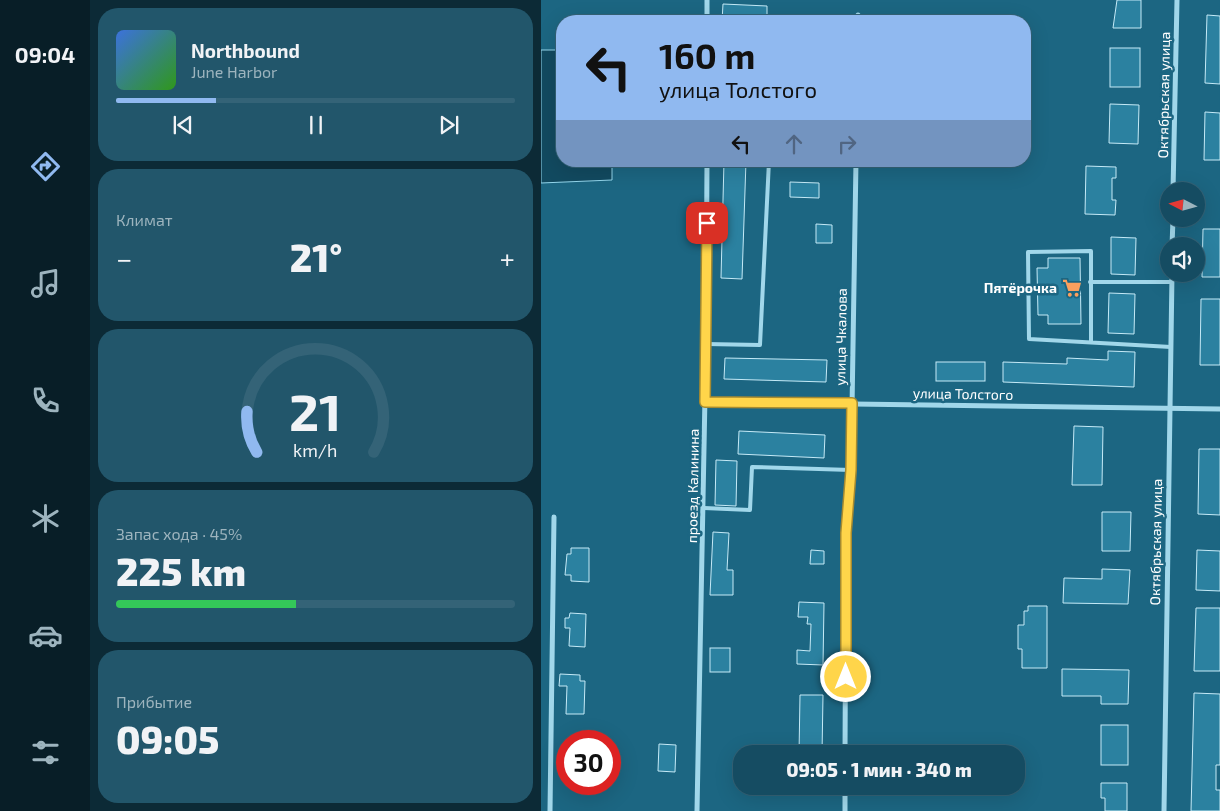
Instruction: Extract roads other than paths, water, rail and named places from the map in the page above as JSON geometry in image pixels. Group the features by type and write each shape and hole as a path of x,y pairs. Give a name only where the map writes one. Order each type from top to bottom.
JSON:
{"street":[{"path":"707,0 707,15"},
{"name":"Октябрьская улица","path":"1173,182 1177,0"},
{"name":"проезд Калинина","path":"697,811 704,508 707,167"},
{"name":"улица Чкалова","path":"845,745 846,533 851,470 856,167"},
{"name":"Октябрьская улица","path":"1164,811 1171,282"},
{"name":"улица Толстого","path":"705,402 1220,409"},
{"path":"550,811 554,517"},
{"path":"845,795 845,811"}],"lane":[{"path":"706,344 760,344 769,167"},
{"path":"1091,342 1091,252 1027,252 1029,339 1171,347"},
{"path":"1091,282 1160,282"},
{"path":"704,508 750,510 752,467 851,470"}],"water":[{"path":"541,50 556,50 556,167 612,167 612,180 541,183"}],"place":[{"name":"Пятёрочка","path":"1072,288"}]}
